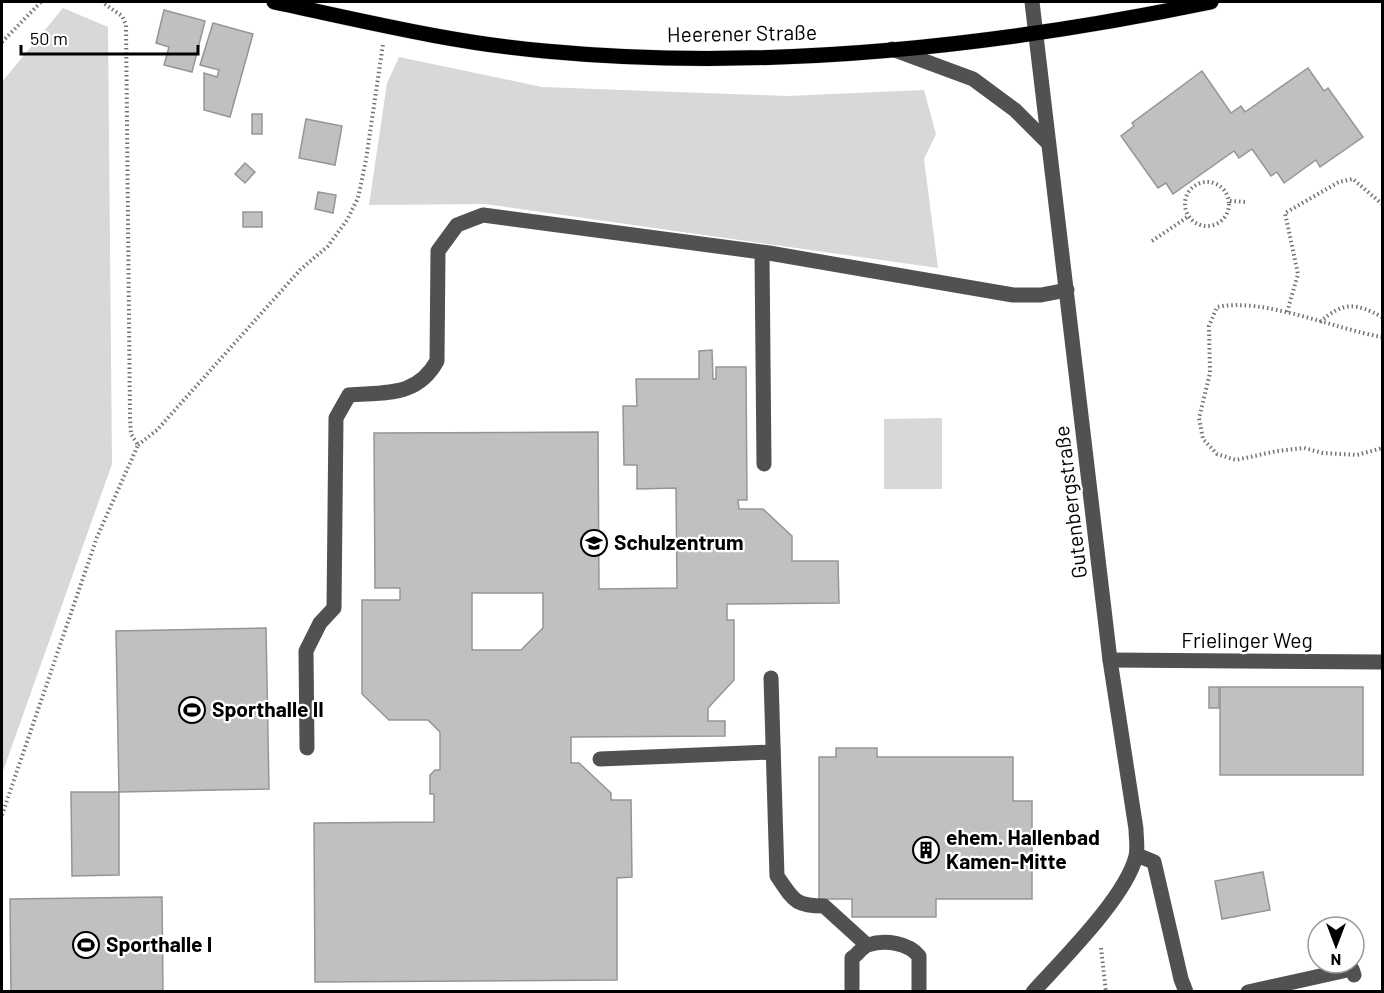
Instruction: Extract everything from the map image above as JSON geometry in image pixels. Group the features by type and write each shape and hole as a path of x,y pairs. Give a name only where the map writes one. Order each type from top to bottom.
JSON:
{"main road":[{"name":"Heerener Straße","path":"274,2 477,43 546,51 650,57 787,57 890,49 1037,33 1202,2"}],"street":[{"name":"Gutenbergstraße","path":"1032,2 1110,660 1136,828 1137,855 1129,876 1088,932 1033,992"},
{"path":"890,49 973,80 1015,110 1048,143"},
{"path":"307,747 306,651 320,623 334,608 336,418 349,395 404,391 429,376 437,361 438,251 457,225 483,215 762,252 1013,295 1041,295 1067,290"},
{"path":"762,252 764,464"},
{"name":"Frielinger Weg","path":"1110,660 1383,662"},
{"path":"771,678 777,876 793,898 803,906 824,906 867,945"},
{"path":"600,759 773,752"},
{"path":"1137,855 1154,862 1181,980 1186,992"},
{"path":"852,992 852,958 867,945 897,944 912,948 919,956 919,992"},
{"path":"1248,992 1325,975"}],"path":[{"path":"2,42 41,2"},
{"path":"102,2 122,16 126,25 129,418 132,434 138,444"},
{"path":"2,815 97,537 138,444 157,430 300,270 328,246 347,220 358,198 386,26"},
{"path":"1287,312 1298,274 1285,213 1339,182 1353,179 1383,204"},
{"path":"1203,181 1221,185 1230,201 1225,218 1210,227 1192,222 1184,207 1188,190 1203,181"},
{"path":"1230,201 1247,202"},
{"path":"1152,241 1189,216"},
{"path":"1383,338 1287,312 1233,303 1216,307 1209,326 1210,373 1199,418 1203,439 1216,454 1236,460 1304,448 1323,453 1357,455 1383,448"},
{"path":"1320,322 1343,305 1363,307 1383,317"},
{"path":"1088,932 1100,942 1106,992"}],"shaded area":[{"path":"63,8 108,27 112,464 2,774 2,82"},
{"path":"399,57 542,87 787,96 924,90 936,134 924,159 938,268 485,204 369,205 387,83"},
{"path":"942,418 942,489 884,489 884,419"}],"building":[{"path":"164,10 205,21 192,72 164,65 169,47 156,43"},
{"path":"213,23 253,34 230,117 204,110 204,73 217,77 219,70 200,65"},
{"path":"1308,68 1324,91 1328,88 1363,137 1320,167 1316,160 1284,183 1277,172 1271,176 1252,149 1239,158 1234,151 1173,194 1166,183 1158,188 1121,136 1134,126 1132,123 1202,71 1231,113 1241,106 1245,112"},
{"path":"252,114 262,114 262,134 252,134"},
{"path":"306,119 342,126 335,165 299,158"},
{"path":"245,163 255,172 245,183 235,174"},
{"path":"318,192 336,195 333,213 315,209"},
{"path":"243,212 262,212 262,227 243,227"},
{"path":"712,350 713,379 716,379 716,367 746,367 747,500 738,500 739,509 763,509 792,536 792,561 838,561 839,603 727,604 727,620 734,620 734,680 708,708 708,721 725,721 725,736 571,737 571,763 579,763 611,793 611,800 631,800 632,877 617,878 617,980 315,982 314,823 434,822 434,794 430,794 430,775 435,770 440,770 440,732 428,720 389,720 362,694 362,600 400,600 400,588 375,588 374,433 598,432 599,589 677,588 676,488 637,489 637,465 624,465 623,406 637,406 636,379 699,379 699,351","holes":["472,593 543,593 543,628 521,650 472,650"]},
{"name":"Sporthalle II","path":"266,628 269,789 119,792 116,631"},
{"path":"1209,687 1219,687 1219,708 1209,708"},
{"path":"1220,687 1363,687 1363,775 1220,775"},
{"name":"ehem. Hallenbad Kamen-Mitte","path":"836,748 877,748 877,757 1013,757 1013,801 1032,801 1032,899 936,899 936,917 852,917 852,899 819,899 819,757 836,757"},
{"path":"71,792 119,792 119,875 72,876"},
{"path":"1263,872 1270,910 1222,919 1215,881"},
{"name":"Sporthalle I","path":"162,897 163,992 11,992 10,899"}],"place":[{"name":"Schulzentrum","path":"594,543"},
{"name":"Sporthalle II","path":"192,710"},
{"name":"ehem. Hallenbad Kamen-Mitte","path":"926,850"},
{"name":"Sporthalle I","path":"86,945"}]}
